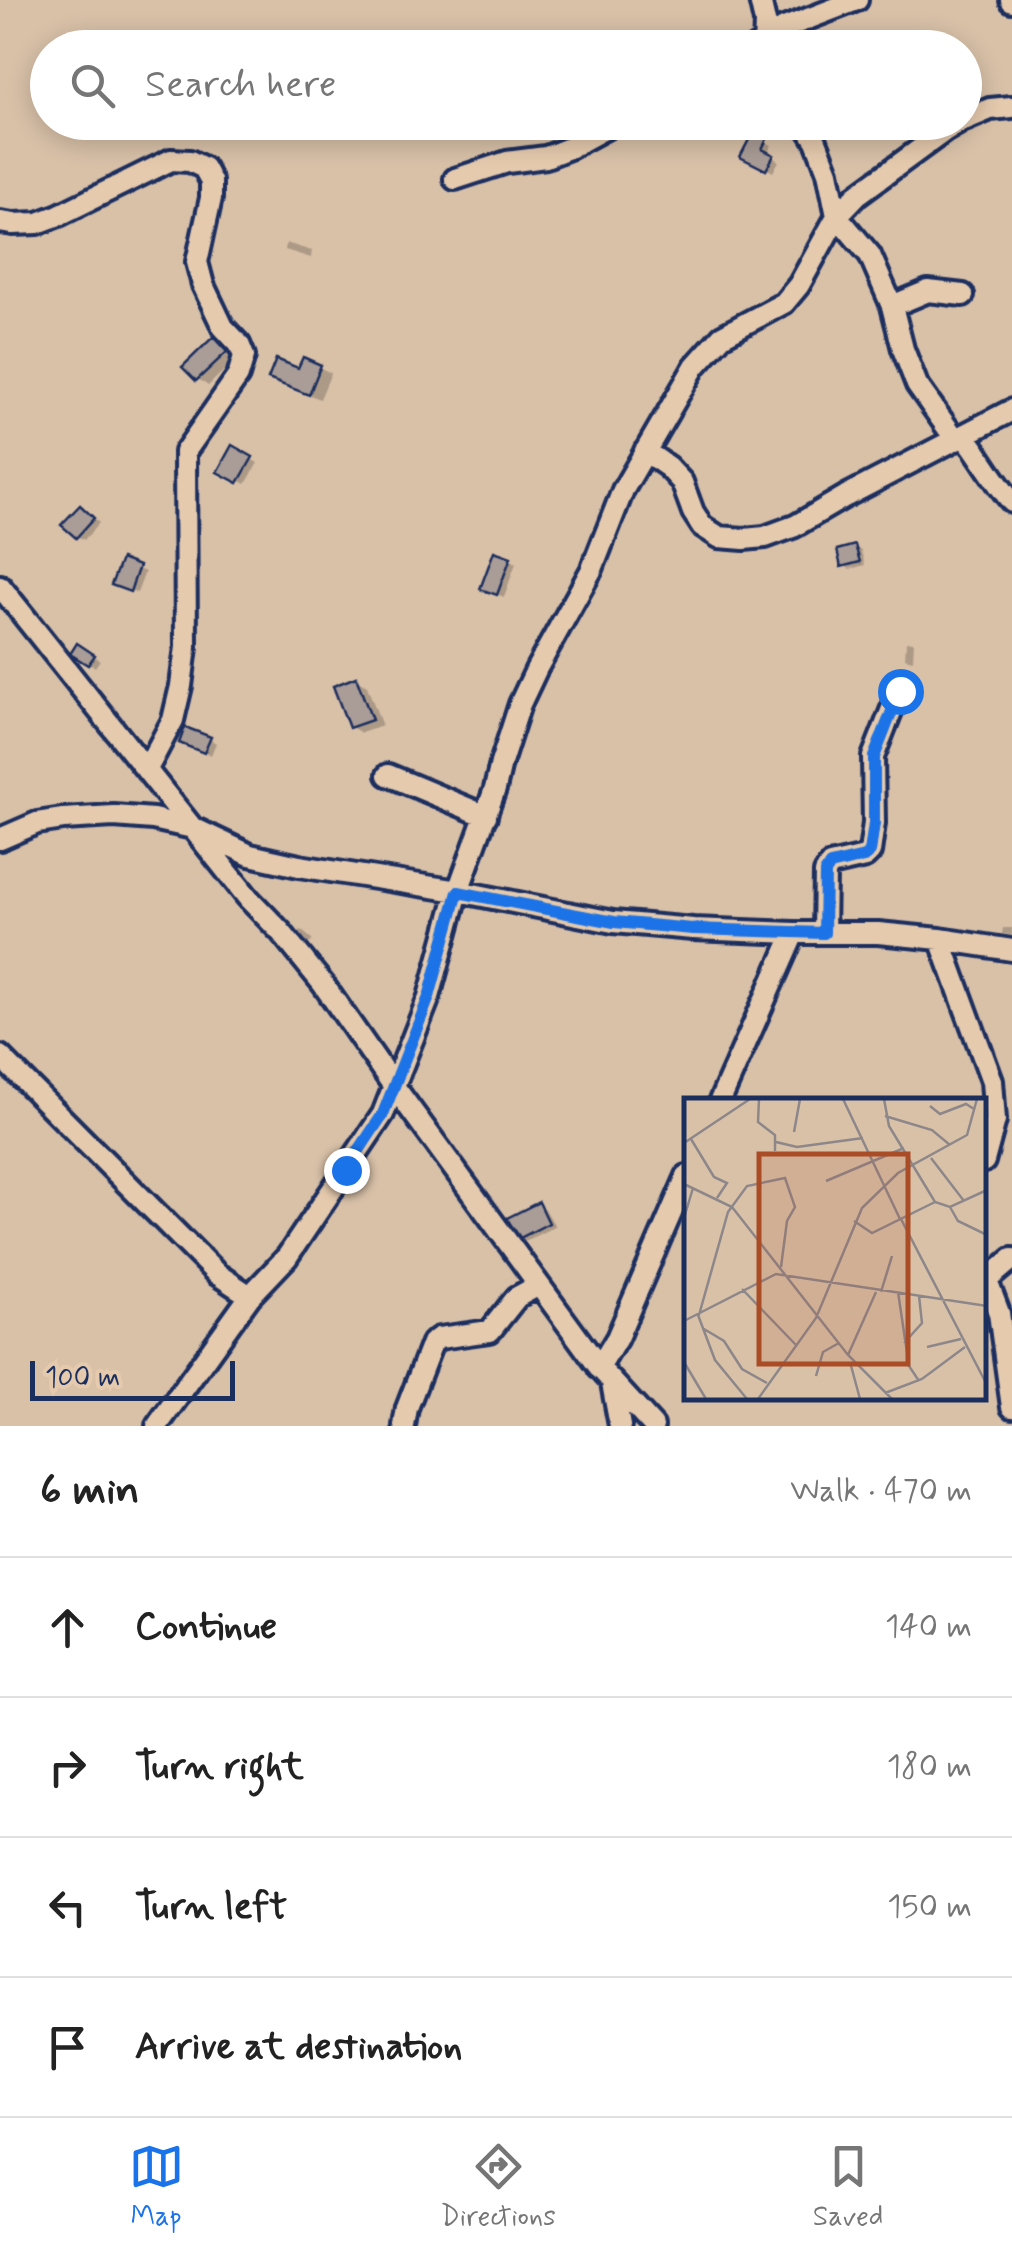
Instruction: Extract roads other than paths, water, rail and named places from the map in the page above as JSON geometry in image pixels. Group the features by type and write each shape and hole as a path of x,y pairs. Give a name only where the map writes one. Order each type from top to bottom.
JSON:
{"street":[{"path":"760,0 764,30"},
{"path":"781,30 856,0"},
{"path":"982,113 1012,108"},
{"path":"454,179 507,162 546,157 584,140"},
{"path":"815,140 828,172 837,216 870,255 892,306 917,385 960,438 984,460 993,480 1012,502"},
{"path":"157,1426 250,1296 287,1258 383,1114 429,997 458,892 520,704 592,569 623,490 645,451 704,354 722,336 784,303 799,285 837,216 858,195 932,140"},
{"path":"0,222 38,222 59,215 171,160 190,161 204,168 211,181 197,262 203,286 223,327 244,356 238,376 185,452 186,647 172,720 148,769"},
{"path":"892,306 928,291 963,295"},
{"path":"645,451 682,482 702,526 719,538 765,538 795,526 1005,414"},
{"path":"984,460 1005,414"},
{"path":"0,586 249,899 323,984 538,1286 605,1375 653,1426"},
{"path":"824,933 825,873 830,865 870,852 874,757 900,691"},
{"path":"388,775 486,816"},
{"path":"0,838 36,823 63,818 114,816 153,820 193,828 250,854 283,862 614,922 693,929 878,933 1012,950"},
{"path":"721,1098 794,933"},
{"path":"940,938 992,1081 995,1120 987,1151"},
{"path":"0,1056 217,1274 250,1296"},
{"path":"620,1426 605,1375 616,1338 684,1183"},
{"path":"987,1275 1012,1259"},
{"path":"987,1279 999,1313 1012,1407"},
{"path":"404,1426 432,1343 440,1338 490,1332 517,1297 538,1286"}]}
